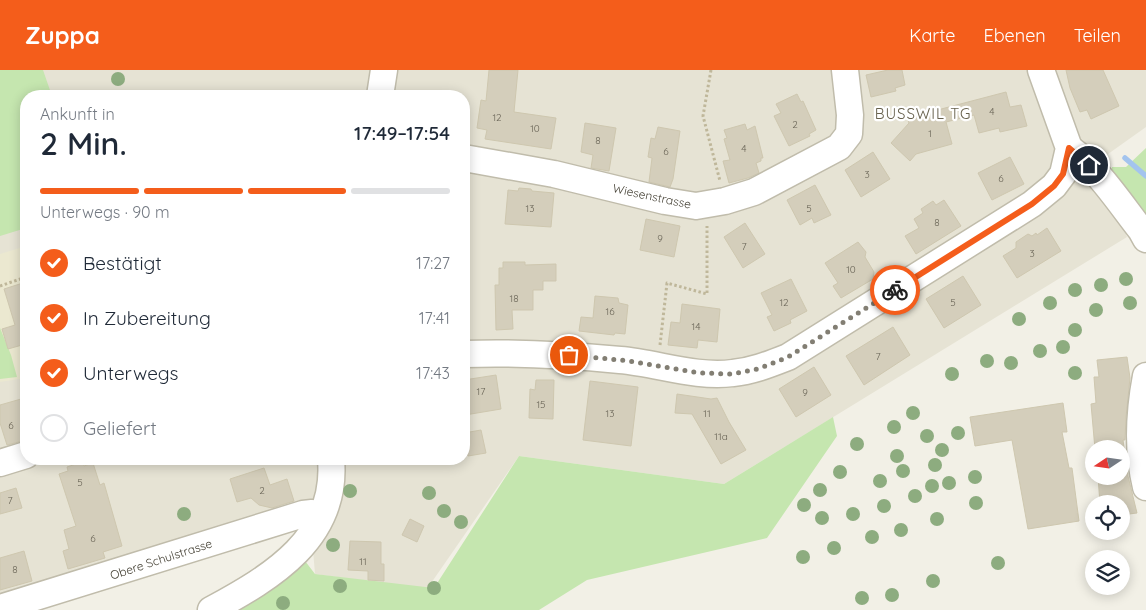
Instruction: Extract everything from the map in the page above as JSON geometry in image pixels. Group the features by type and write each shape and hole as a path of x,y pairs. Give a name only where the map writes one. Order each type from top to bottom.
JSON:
{"street":[{"path":"381,90 384,70"},
{"name":"Wiesenstrasse","path":"470,159 554,174 665,201 696,206 725,201 754,192 839,147 849,134 850,115 845,70"},
{"path":"470,354 569,355 700,373 732,374 758,369 788,357 1032,204 1054,186 1063,174 1069,148 1041,70"},
{"path":"1069,148 1081,156 1096,173 1141,230 1146,240"},
{"path":"1146,376 1139,443 1141,467 1146,487"},
{"path":"0,462 20,457"},
{"path":"211,610 275,572 302,548 321,515 330,492 331,465"},
{"name":"Obere Schulstrasse","path":"0,608 303,514 321,515"}],"path":[{"path":"711,70 703,116 725,201"},
{"path":"658,366 667,283 707,294 707,224"},
{"path":"0,286 20,280"}],"shaded area":[{"name":"BUSSWIL TG","path":"0,70 1146,70 1146,127 1101,159 1127,237 724,484 519,456 427,589 315,574 309,502 0,598"},
{"path":"20,248 20,379 0,382 0,254"}],"green space":[{"path":"0,70 43,70 50,90 20,90 20,230 0,236"},
{"path":"1146,148 1146,216 1110,185 1112,167 1126,167"},
{"path":"0,328 11,355 17,377 0,379"},
{"path":"833,417 837,436 767,538 587,580 539,610 235,610 302,557 315,574 434,588 519,456 724,484"}],"building":[{"path":"489,70 518,70 514,112 556,118 551,149 485,139 487,130 477,128 481,100 486,101"},
{"path":"888,70 902,70 905,85 895,88 896,91 871,97 866,75"},
{"path":"1066,70 1103,70 1119,106 1091,119 1087,110 1080,112 1070,88"},
{"path":"1006,92 1010,107 1021,105 1027,126 1000,132 999,128 979,133 974,115 946,122 952,144 916,154 910,161 891,143 909,123 907,118"},
{"path":"797,94 801,102 803,101 816,130 809,134 810,136 789,146 774,116 781,113 776,104"},
{"path":"585,123 616,128 609,171 591,168 593,155 581,152"},
{"path":"745,124 747,130 755,126 763,158 756,163 759,173 729,183 723,161 730,160 724,139 727,138 724,130"},
{"path":"658,127 680,131 673,179 670,187 649,182 652,158 648,157 651,138 655,139"},
{"path":"873,152 890,179 861,197 845,170"},
{"path":"1010,157 1024,184 992,200 978,173"},
{"path":"815,185 831,215 814,223 812,218 800,225 787,200"},
{"path":"519,188 554,193 551,227 505,224 508,190 518,191"},
{"path":"944,200 961,226 916,254 905,236 919,228 914,219 923,213 921,209 933,201 936,205"},
{"path":"646,219 680,226 674,257 640,250"},
{"path":"745,223 765,254 743,268 724,237"},
{"path":"1047,228 1061,251 1017,278 1003,256 1016,248 1016,242 1028,234 1032,236 1036,233 1037,235"},
{"path":"858,242 866,252 865,257 874,272 873,279 841,298 833,286 838,283 825,263"},
{"path":"503,262 525,262 525,265 556,264 556,281 543,281 543,290 533,290 533,310 512,310 513,329 496,330 495,285 499,285 499,268 503,268"},
{"path":"963,276 981,305 944,328 926,299"},
{"path":"791,279 807,311 790,320 791,323 774,331 767,317 772,315 761,293"},
{"path":"20,284 20,346 8,349 2,329 15,325 4,289"},
{"path":"595,296 618,298 619,303 628,305 625,334 615,333 614,335 579,331 581,317 593,318"},
{"path":"682,304 720,309 717,342 698,340 697,348 668,345 671,322 680,323"},
{"path":"893,327 910,355 864,385 846,356"},
{"path":"1127,357 1130,378 1125,440 1094,440 1091,404 1096,403 1094,377 1099,377 1097,360"},
{"path":"814,367 831,395 796,417 779,389"},
{"path":"496,375 501,409 470,414 470,379"},
{"path":"536,380 554,380 553,419 529,418 530,389 535,390"},
{"path":"590,381 638,387 631,446 583,440"},
{"path":"677,394 711,399 717,398 746,450 721,464 692,414 675,413"},
{"path":"20,399 20,442 7,445 0,423 0,405"},
{"path":"1063,403 1067,432 1062,432 1069,468 1072,468 1079,521 1028,529 1012,440 975,446 970,417"},
{"path":"481,430 486,453 470,456 470,432"},
{"path":"73,465 94,465 100,485 104,483 122,546 103,552 105,558 68,569 63,551 69,549 64,530 76,526 59,474 68,471 67,467"},
{"path":"264,468 270,485 287,479 294,501 272,508 259,505 251,498 237,502 230,479"},
{"path":"1130,484 1137,513 1130,514 1130,495 1099,495 1099,485"},
{"path":"16,488 22,508 0,514 0,493"},
{"path":"410,519 424,526 417,542 402,535"},
{"path":"350,541 381,542 381,564 384,564 384,581 368,580 368,571 348,570"},
{"path":"24,551 32,581 0,590 0,558"}],"waterway":[{"path":"1125,158 1146,176"}],"way so far":[{"path":"569,355 629,361 700,373 732,374 758,369 788,357 895,290"}],"district":[{"name":"BUSSWIL TG","path":"923,113"}],"route":[{"path":"895,290 1032,204 1054,186 1063,174 1069,148 1081,156 1089,165"}]}
